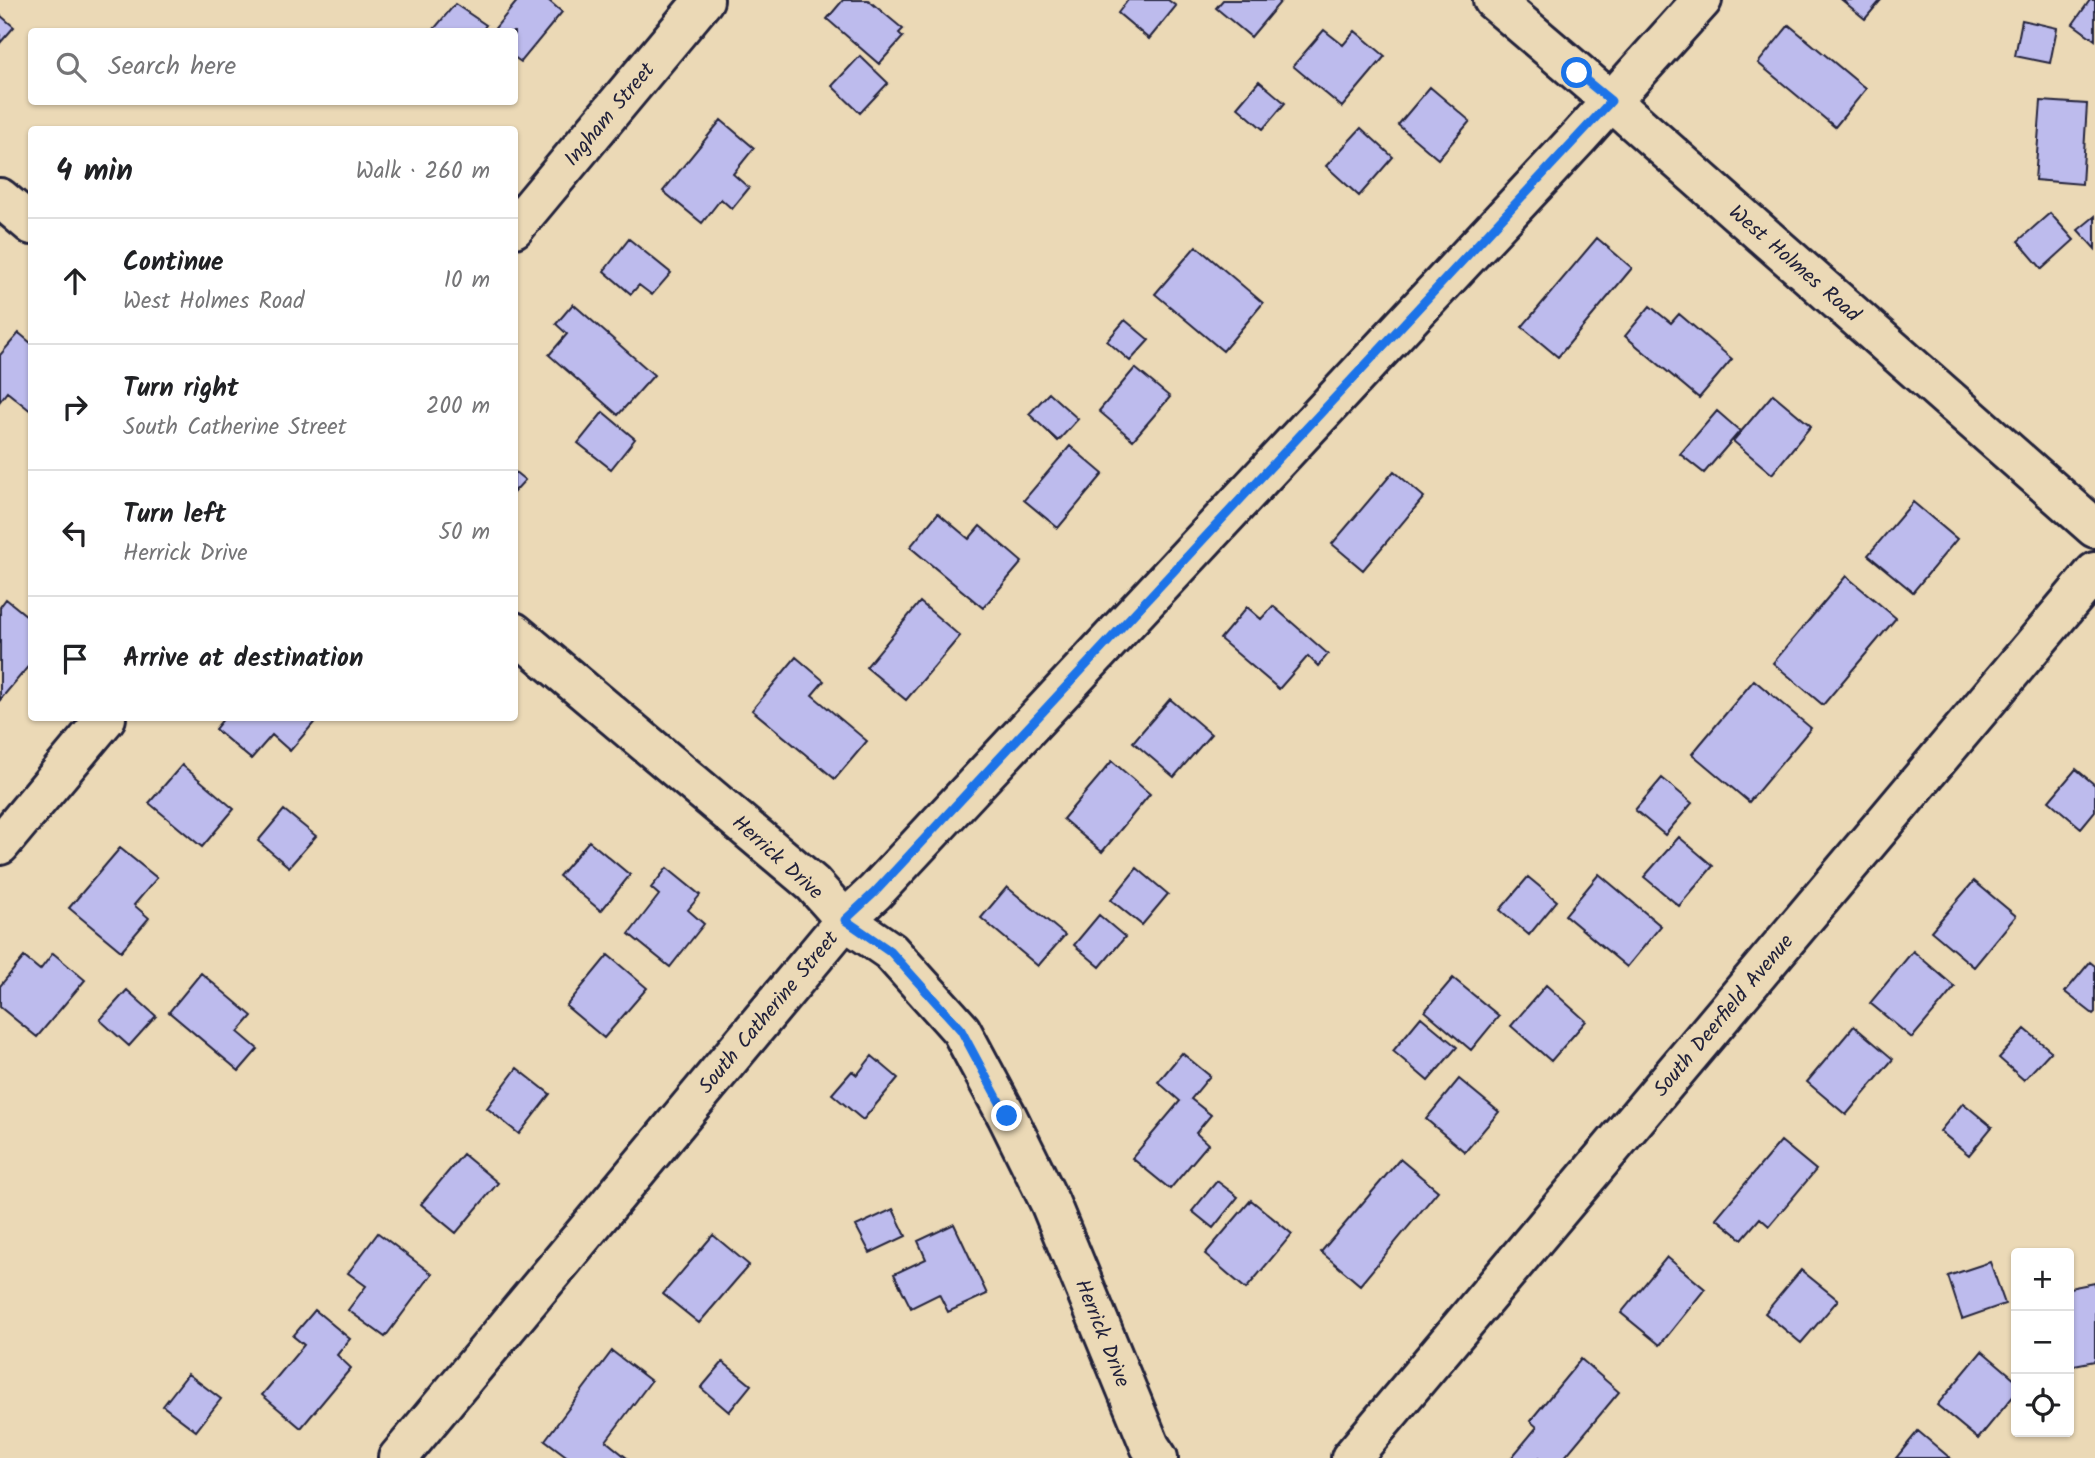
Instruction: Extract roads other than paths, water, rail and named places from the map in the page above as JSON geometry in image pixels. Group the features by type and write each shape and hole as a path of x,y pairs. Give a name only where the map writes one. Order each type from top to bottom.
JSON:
{"street":[{"name":"Ingham Street","path":"518,223 704,0"},
{"name":"West Holmes Road","path":"1493,0 2095,528"},
{"name":"South Catherine Street","path":"398,1458 845,920 885,882 1702,0"},
{"path":"0,198 28,222"},
{"name":"South Deerfield Avenue","path":"1351,1458 2095,572"},
{"name":"Herrick Drive","path":"518,635 813,884 845,920 890,951 961,1030 1049,1203 1150,1446 1158,1458"},
{"path":"0,845 103,721"}]}
